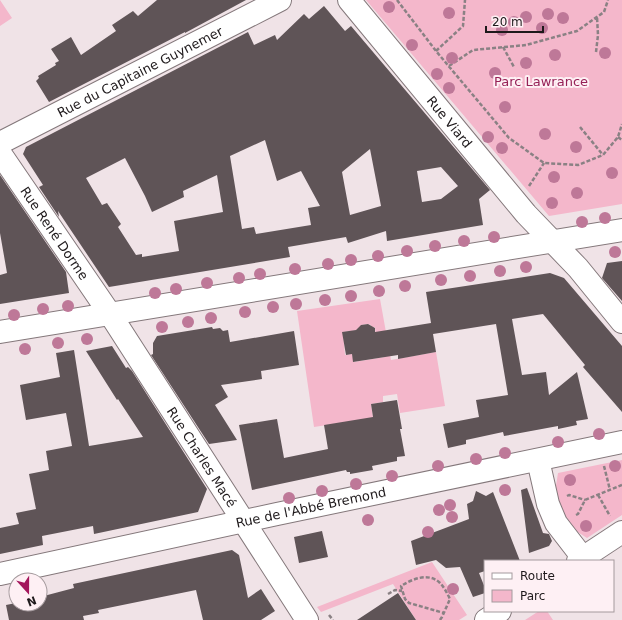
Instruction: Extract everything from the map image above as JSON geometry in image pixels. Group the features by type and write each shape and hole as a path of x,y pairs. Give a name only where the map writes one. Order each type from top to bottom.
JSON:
{"street":[{"name":"Rue du Capitaine Guynemer","path":"0,143 280,0"},
{"name":"Rue Viard","path":"349,0 526,214 578,268 622,322"},
{"name":"Rue René Dorme","path":"0,153 110,314"},
{"path":"0,332 622,230"},
{"name":"Rue Charles Macé","path":"110,314 307,620"},
{"name":"Rue de l'Abbé Bremond","path":"0,574 622,442"},
{"path":"538,460 550,510 556,523 580,559 622,532"},
{"path":"486,620 498,612"}],"path":[{"path":"397,0 436,52 509,138 544,163 578,166 603,155 618,136 622,124"},
{"path":"436,52 463,26 465,0"},
{"path":"449,66 473,50 526,45 577,31 604,12 608,0"},
{"path":"596,52 598,35 597,17"},
{"path":"503,47 514,67"},
{"path":"580,127 603,155"},
{"path":"618,136 622,140"},
{"path":"518,204 544,163"},
{"path":"603,464 610,490"},
{"path":"569,495 585,500 622,485"},
{"path":"578,514 585,500"},
{"path":"440,620 444,613 450,599 439,581 419,577 401,586 405,599 409,603 444,613"},
{"path":"388,594 395,590 402,591"},
{"path":"330,615 333,620"}],"green space":[{"path":"0,0 12,18 0,26"},
{"name":"Parc Lawrance","path":"366,0 622,0 622,204 549,216"},
{"path":"380,299 391,360 436,352 445,406 400,413 397,394 383,396 383,402 371,404 373,418 314,427 297,311","holes":["361,325 371,325 371,328 375,327 376,340 385,357 354,362 352,354 345,355 343,332 360,330"]},
{"path":"622,460 622,515 587,538 570,527 555,492 558,473"},
{"path":"432,562 467,615 459,620 416,620 393,584 321,612 317,607"},
{"path":"537,612 548,612 553,620 525,620"}],"building":[{"path":"157,0 246,0 185,33 49,102 36,81 39,78 38,76 56,65 55,63 59,61 51,49 71,37 81,55 116,31 112,25 133,11 138,16"},
{"path":"324,6 345,31 351,26 490,190 479,199 483,225 387,241 386,231 348,243 346,237 288,247 290,257 109,287 58,211 59,217 39,187 43,185 23,154 26,147 248,32 254,45 275,35 277,40 304,14 309,19","holes":["265,140 277,181 301,171 320,206 308,208 311,225 256,234 254,227 242,229 230,156","370,149 381,206 350,215 342,172","125,158 152,212 184,197 183,191 217,175 223,212 174,221 179,251 142,257 142,254 136,255 118,227 121,224 107,203 102,205 86,178","441,167 458,186 441,199 422,202 417,171"]},
{"path":"0,175 66,272 69,293 0,304 0,275 7,273 0,233"},
{"path":"622,261 622,301 602,278 607,263"},
{"path":"550,273 564,278 622,346 622,412 583,367 585,365 543,314 512,319 522,375 546,372 549,395 577,372 588,419 576,421 577,425 558,429 558,426 504,436 503,432 466,440 466,444 448,448 443,424 479,417 476,400 508,395 496,324 433,334 436,352 398,359 398,355 353,362 352,354 346,355 342,332 356,330 361,325 368,324 375,328 375,332 431,323 426,292"},
{"path":"212,327 213,329 220,328 223,331 228,330 230,342 294,331 299,365 261,371 262,379 221,385 228,397 215,405 237,440 209,444 151,355 153,354 153,343 157,336"},
{"path":"112,346 126,368 128,367 132,371 207,489 198,512 94,534 93,526 42,536 43,545 0,554 0,528 19,524 16,513 36,509 29,474 49,470 46,451 72,446 66,413 26,420 20,385 60,377 56,353 74,350 89,446 143,437 118,399 117,400 86,351"},
{"path":"397,400 405,456 397,457 397,461 372,466 373,470 350,474 350,472 347,472 346,470 252,490 239,425 277,419 284,458 328,449 324,425 373,417 371,404"},
{"path":"527,488 543,533 549,534 552,541 549,546 529,553 521,490"},
{"path":"476,491 486,496 493,492 520,560 484,560 484,571 479,573 484,586 484,593 473,597 460,567 446,568 436,560 416,565 411,541 469,519 467,504 473,501"},
{"path":"322,531 328,557 299,563 294,537"},
{"path":"232,550 239,555 248,598 261,589 275,611 261,620 203,620 196,590 98,610 99,613 83,616 84,620 9,620 6,605 8,605 8,612 48,612 48,595 74,588 73,584"},
{"path":"398,593 416,620 357,620"}]}
